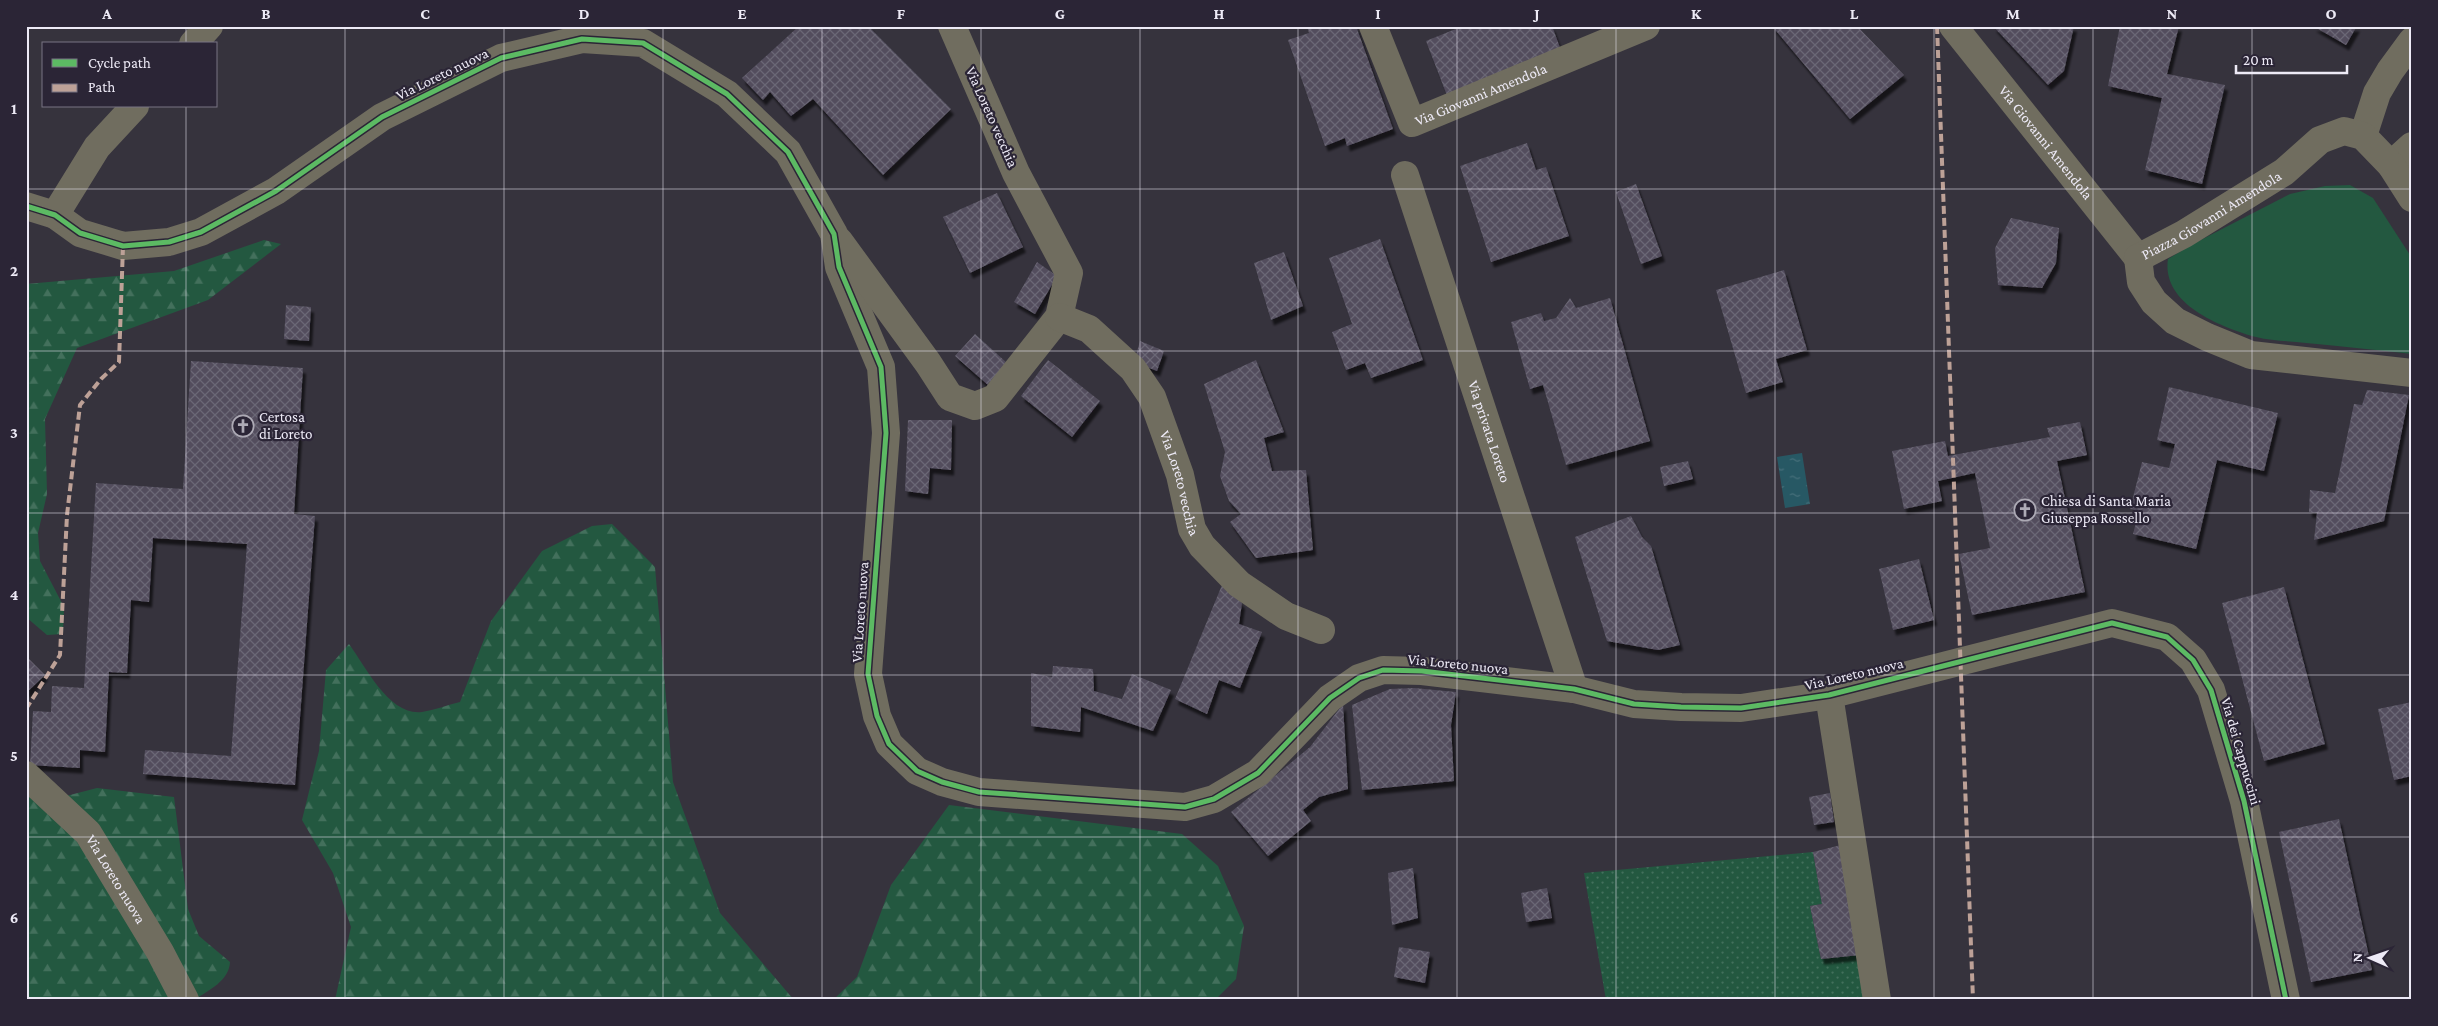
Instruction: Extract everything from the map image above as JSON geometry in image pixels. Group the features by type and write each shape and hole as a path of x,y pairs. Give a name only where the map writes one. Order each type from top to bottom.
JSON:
{"street":[{"path":"195,42 209,26"},
{"name":"Via Loreto vecchia","path":"834,234 928,363 950,397 975,406 995,398 1059,317 1069,273 1016,173 952,26"},
{"name":"Via Giovanni Amendola","path":"1374,26 1412,123 1646,26"},
{"name":"Via Giovanni Amendola","path":"1952,26 2138,258"},
{"name":"Via Loreto nuova","path":"26,206 54,215 80,234 123,246 169,242 202,232 276,191 382,117 501,58 582,39 643,43 727,94 788,152 834,234 839,267 882,367 886,433 868,674 877,716 889,744 917,771 942,782 979,792 1185,807 1214,799 1258,773 1330,698 1359,678 1383,670 1422,671 1574,690 1634,704 1741,708 1829,695 2112,623"},
{"path":"2412,41 2377,93 2363,136 2391,165 2412,198"},
{"path":"26,228 54,215 97,147 133,108"},
{"name":"Piazza Giovanni Amendola","path":"2363,136 2344,131 2320,140 2284,172 2184,234 2138,258 2142,282 2154,302 2175,321 2207,337 2251,355 2412,373"},
{"path":"2391,165 2412,146"},
{"name":"Via privata Loreto","path":"1405,175 1574,690"},
{"name":"Via Loreto vecchia","path":"1059,317 1089,329 1133,369 1152,397 1180,475 1192,529 1202,546 1239,584 1286,616 1321,630"},
{"name":"Via dei Cappuccini","path":"2112,623 2167,638 2193,660 2210,690 2244,801 2286,1000"},
{"path":"1829,695 1877,1000"},
{"name":"Via Loreto nuova","path":"26,775 88,833 160,952 185,1000"}],"green space":[{"path":"2350,185 2373,198 2412,258 2412,354 2256,337 2211,320 2184,301 2174,289 2168,275 2168,259 2191,245 2290,194 2325,186"},
{"path":"264,240 281,244 208,300 77,348 45,419 47,494 38,533 40,561 64,607 63,634 47,635 26,617 26,284 174,271"},
{"path":"612,524 655,567 673,782 720,913 794,1000 335,1000 351,927 333,873 302,820 319,751 326,670 349,644 379,688 399,706 410,711 422,712 460,702 491,621 542,551 592,526"},
{"path":"97,788 174,797 188,909 199,936 230,962 229,969 222,980 212,989 194,1000 26,1000 26,793 43,802"},
{"path":"949,805 1182,834 1218,866 1244,926 1236,979 1215,1000 833,1000 857,977 891,885"},
{"path":"1813,852 1822,904 1810,906 1821,959 1860,955 1867,1000 1606,1000 1584,873"}],"water":[{"path":"1802,453 1810,504 1785,508 1777,457"}],"building":[{"path":"799,26 872,26 870,28 951,109 883,175 813,99 791,116 770,92 763,100 742,78"},
{"path":"1307,26 1356,26 1393,129 1347,146 1345,138 1325,146 1288,40 1309,33"},
{"path":"1463,26 1552,26 1562,53 1448,98 1426,41"},
{"path":"1772,26 1857,26 1904,75 1850,119"},
{"path":"1993,26 2074,26 2064,71 2048,85"},
{"path":"2120,26 2179,26 2167,74 2225,85 2202,184 2145,170 2162,98 2108,86"},
{"path":"2313,26 2357,26 2346,45"},
{"path":"1527,143 1536,170 1546,167 1569,236 1491,262 1460,166"},
{"path":"1636,184 1662,256 1641,264 1616,192"},
{"path":"997,193 1023,247 970,273 943,217"},
{"path":"2011,218 2059,228 2056,263 2042,288 1998,285 1995,248"},
{"path":"1380,239 1423,360 1371,378 1365,363 1346,370 1332,332 1352,324 1329,258"},
{"path":"1284,252 1303,306 1271,320 1254,263"},
{"path":"1037,262 1057,276 1035,314 1014,302"},
{"path":"1784,270 1807,350 1776,359 1783,382 1746,393 1716,290"},
{"path":"1570,298 1576,308 1610,298 1650,441 1566,465 1543,385 1530,389 1511,322 1541,313 1544,321 1556,318"},
{"path":"286,305 311,307 309,341 284,339"},
{"path":"975,334 1007,363 988,385 955,356"},
{"path":"1140,341 1164,351 1157,371 1134,362"},
{"path":"1048,360 1100,401 1072,437 1021,396"},
{"path":"1256,360 1284,432 1264,438 1272,471 1306,470 1313,550 1256,558 1230,522 1241,514 1229,501 1220,476 1225,452 1204,384"},
{"path":"191,361 303,368 294,514 315,516 295,785 143,774 145,750 231,756 247,544 153,538 149,602 131,600 127,673 109,672 105,752 80,750 80,768 30,765 33,711 51,712 52,686 84,688 96,483 183,489"},
{"path":"2169,387 2278,413 2264,471 2217,460 2196,549 2133,534 2139,511 2130,509 2142,462 2169,468 2175,444 2157,440"},
{"path":"2367,390 2409,395 2384,521 2314,540 2317,513 2309,512 2310,490 2335,493 2354,404 2362,405"},
{"path":"908,420 952,420 951,470 930,468 928,494 905,491"},
{"name":"Chiesa di Santa Maria Giuseppa Rossello","path":"2080,422 2087,455 2057,461 2085,592 1972,615 1959,554 1990,548 1975,473 1938,481 1942,501 1904,509 1892,451 1945,441 1948,456 2050,437 2047,428"},
{"path":"1688,461 1693,479 1664,486 1660,467"},
{"path":"1631,516 1642,537 1651,546 1680,645 1658,650 1607,641 1575,537"},
{"path":"1919,559 1934,620 1893,630 1879,569"},
{"path":"1222,585 1242,603 1239,624 1262,632 1240,688 1219,680 1207,714 1175,699"},
{"path":"2284,587 2325,744 2264,761 2222,603"},
{"path":"26,656 45,675 26,693"},
{"path":"1053,666 1093,669 1094,691 1122,699 1132,674 1171,690 1153,731 1081,707 1080,732 1031,726 1031,673 1052,677"},
{"path":"1414,688 1456,692 1451,725 1454,781 1362,790 1352,705 1390,689"},
{"path":"2412,702 2412,776 2394,780 2378,709"},
{"path":"1343,704 1348,789 1319,797 1303,810 1311,821 1268,856 1231,812 1310,747"},
{"path":"1830,793 1834,822 1814,825 1809,797"},
{"path":"2339,819 2372,970 2311,982 2279,832"},
{"path":"1841,845 1860,955 1821,959 1810,906 1822,904 1813,852"},
{"path":"1413,868 1418,918 1392,925 1388,873"},
{"path":"1547,888 1552,918 1526,922 1521,893"},
{"path":"1399,947 1430,952 1425,983 1394,977"}],"marked path":[{"path":"1937,26 1973,1000"},
{"path":"26,709 60,655 67,515 80,405 101,379 119,362 123,246"}],"cycle path":[{"path":"26,206 55,215 80,233 123,246 169,242 201,232 276,191 382,117 501,58 582,39 643,43 727,94 788,152 834,234 839,267 881,367 886,433 868,674 877,716 889,744 917,771 942,782 979,792 1185,807 1214,799 1258,773 1330,698 1359,678 1383,670 1422,671 1574,689 1634,704 1741,708 1829,695 2112,623 2167,637 2193,660 2211,690 2244,801 2286,1000"}],"place":[{"name":"Certosa di Loreto","path":"243,426"},
{"name":"Chiesa di Santa Maria Giuseppa Rossello","path":"2025,510"}]}
